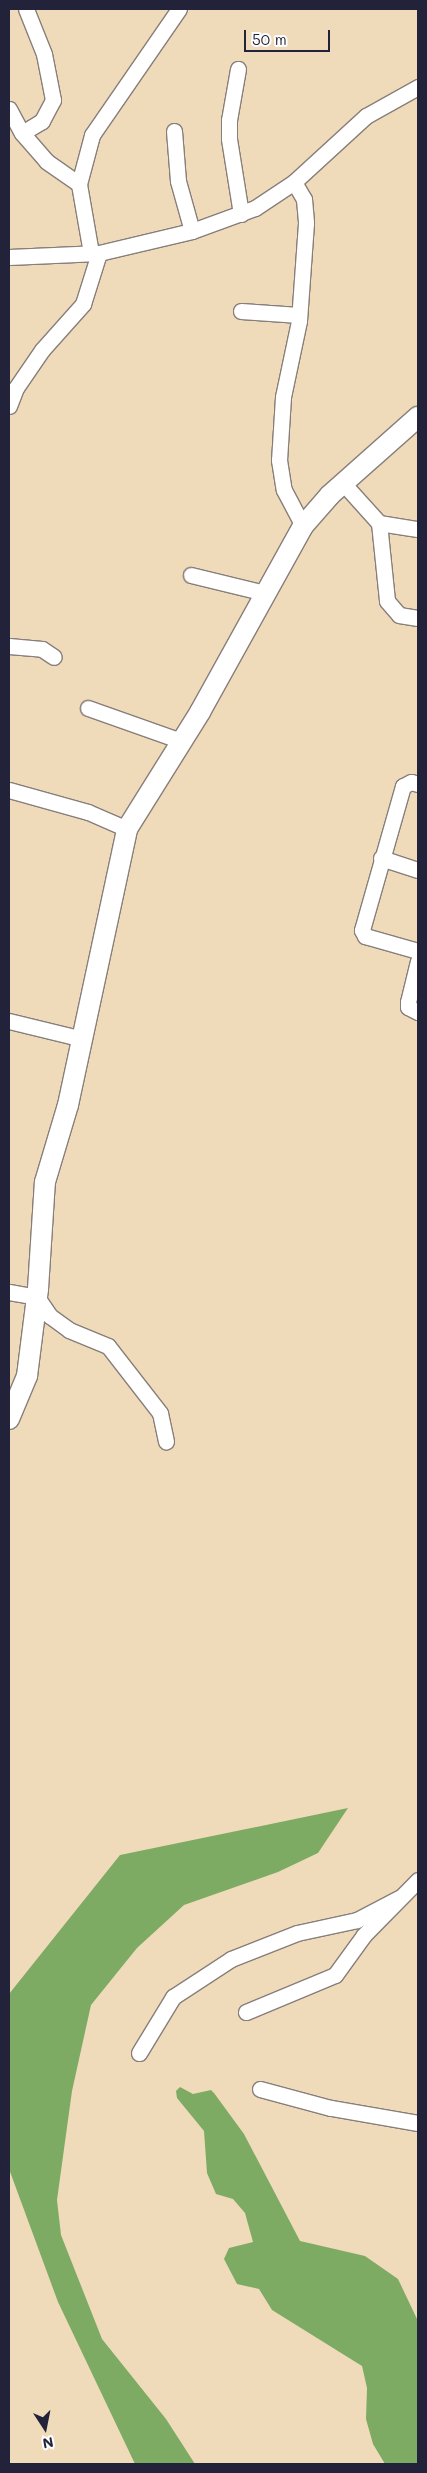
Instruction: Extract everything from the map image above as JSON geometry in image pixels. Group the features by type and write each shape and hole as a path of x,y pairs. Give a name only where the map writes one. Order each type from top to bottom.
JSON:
{"main road":[{"path":"9,1419 27,1376 38,1297 45,1182 83,1038 127,829 181,741 303,526 344,483 418,416"}],"street":[{"path":"22,133 42,121 53,100 44,54 26,9"},
{"path":"9,406 42,350 83,304 95,253 79,184 92,135 179,9"},
{"path":"238,69 229,120 229,138 240,214"},
{"path":"9,257 95,253 192,231 240,214 274,198 366,116 418,87"},
{"path":"9,109 22,133 46,161 79,184"},
{"path":"174,131 178,181 192,231"},
{"path":"294,182 306,211 299,315 283,397 279,460 284,490 303,526"},
{"path":"241,311 299,315"},
{"path":"344,483 379,523 387,601 399,615 418,618"},
{"path":"379,523 418,529"},
{"path":"191,575 265,593"},
{"path":"9,646 42,649 54,657"},
{"path":"88,708 181,741"},
{"path":"418,784 411,782 403,786 381,858 363,934 418,951"},
{"path":"9,790 88,812 127,829"},
{"path":"381,858 418,870"},
{"path":"418,961 408,1008 418,1012"},
{"path":"9,1021 83,1038"},
{"path":"9,1292 38,1297 50,1316 69,1330 108,1346 160,1413 166,1441"},
{"path":"246,2012 335,1975 364,1936 418,1880"},
{"path":"139,2053 174,1997 231,1960 296,1933 357,1920 399,1898"},
{"path":"260,2089 331,2108 418,2123"}],"green space":[{"path":"348,1808 318,1853 278,1872 184,1905 137,1948 91,2005 72,2091 57,2200 61,2235 102,2339 166,2419 195,2464 135,2464 58,2302 9,2169 9,1994 120,1855"},
{"path":"180,2087 193,2094 211,2090 214,2093 244,2134 300,2241 365,2256 398,2279 418,2321 418,2464 385,2464 373,2444 366,2419 367,2388 362,2366 272,2310 259,2289 237,2284 224,2259 229,2248 253,2242 245,2213 233,2199 216,2194 207,2173 204,2131 177,2098 176,2091"}]}
